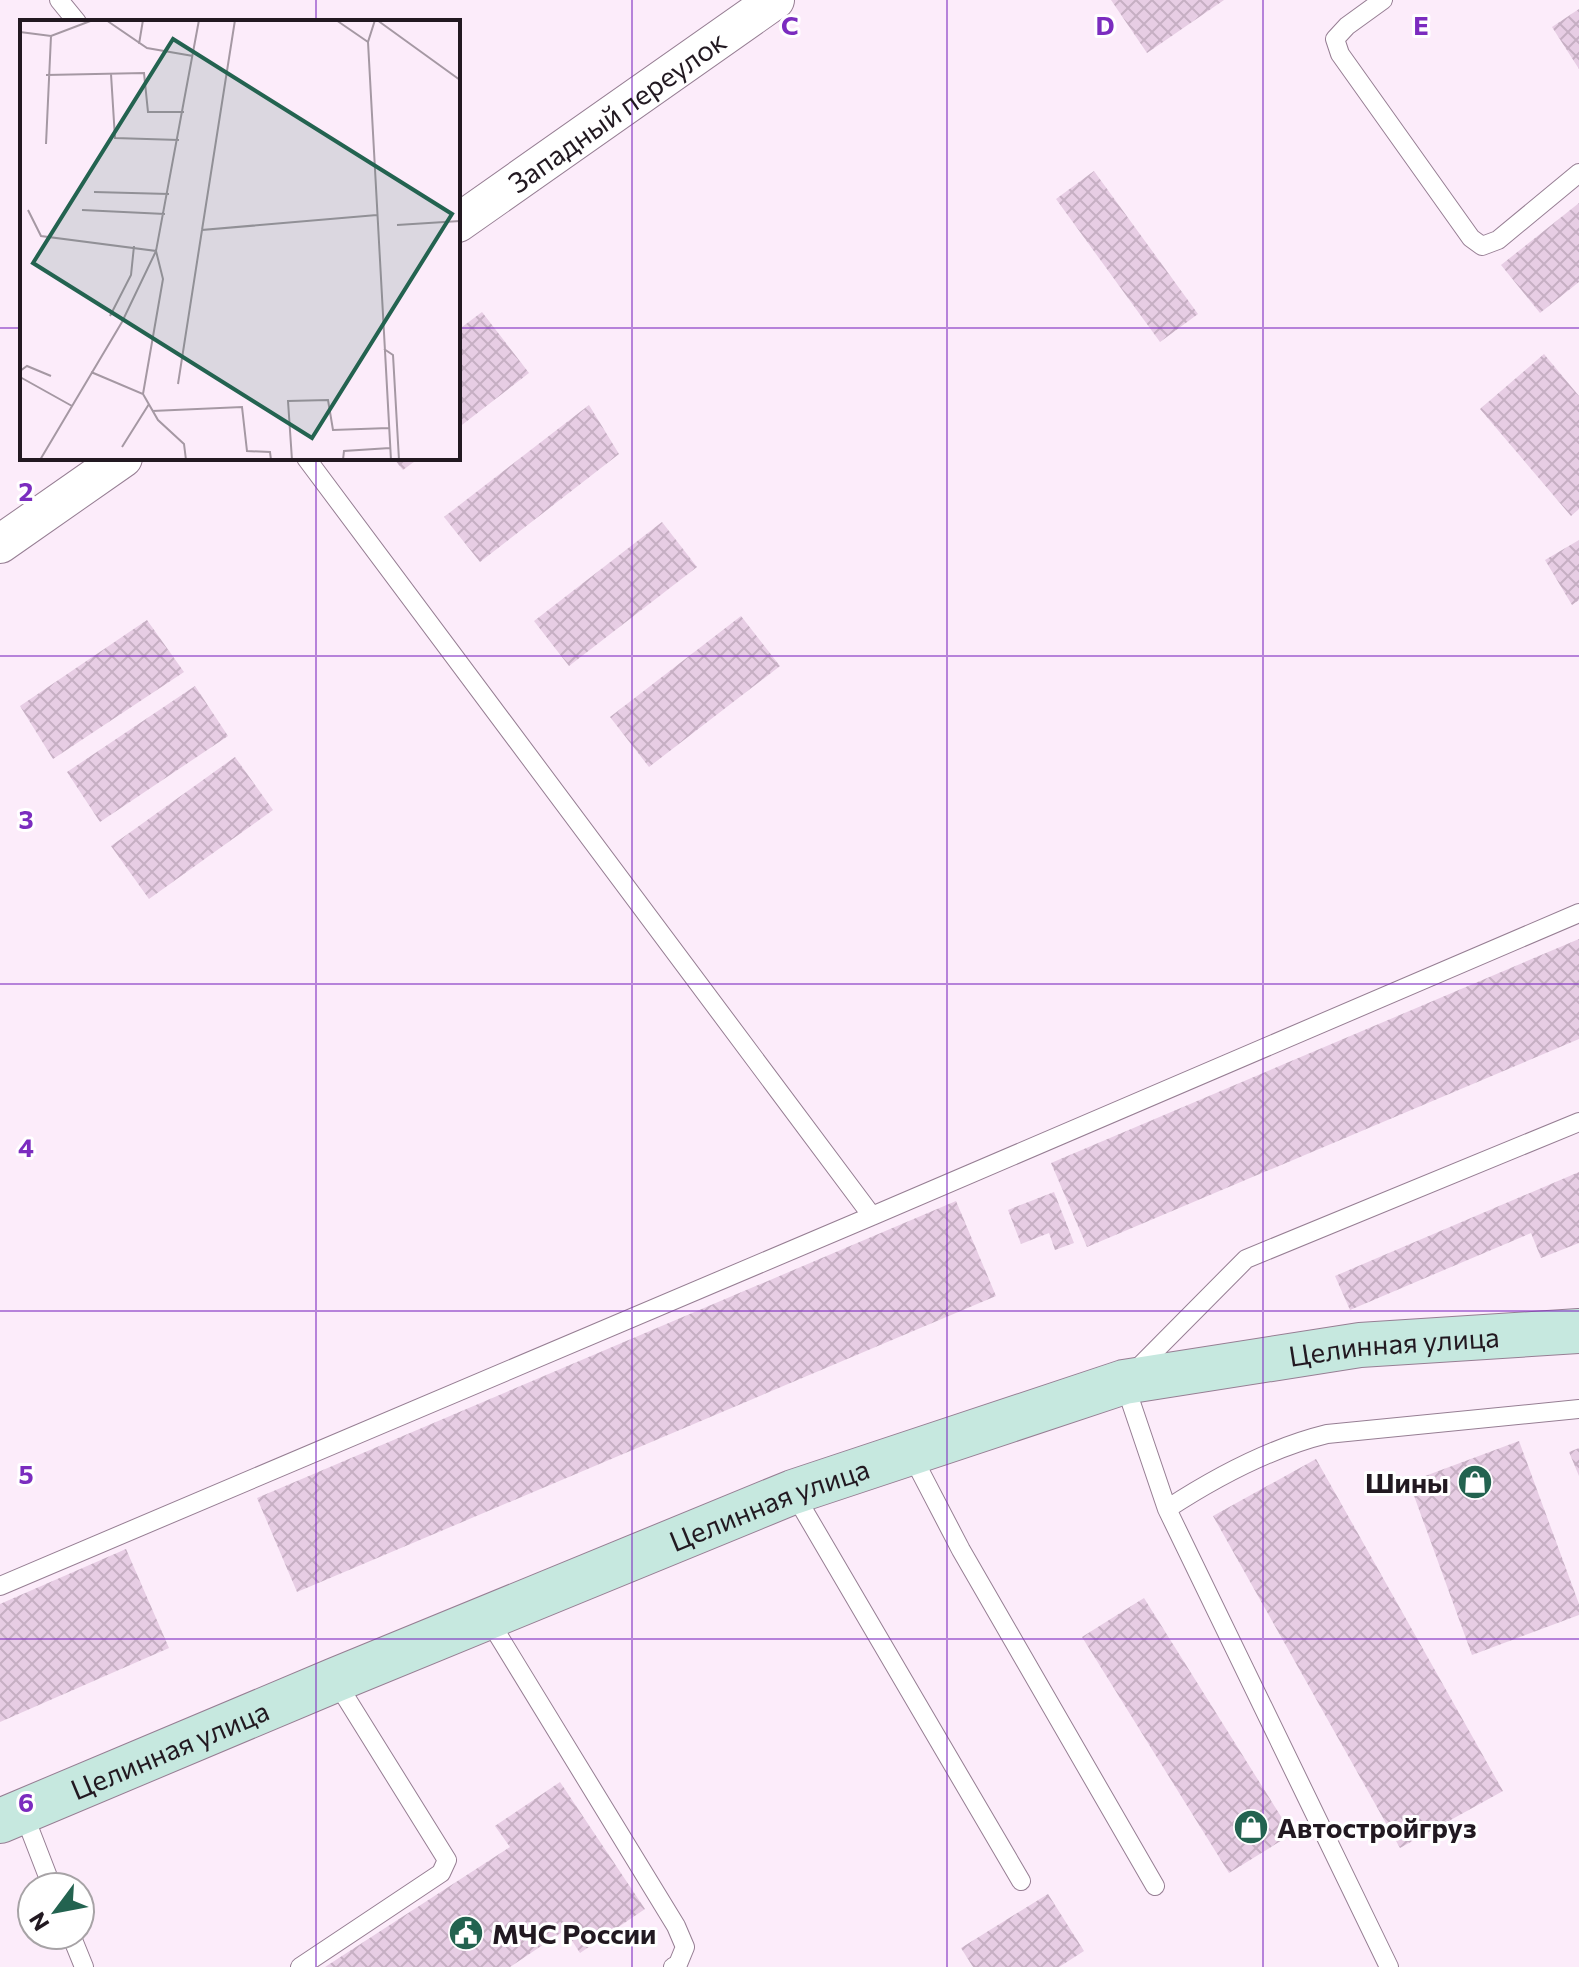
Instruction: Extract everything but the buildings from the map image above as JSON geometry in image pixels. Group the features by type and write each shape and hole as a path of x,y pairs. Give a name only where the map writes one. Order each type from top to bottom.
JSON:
{"main road":[{"name":"Целинная улица","path":"12,1816 793,1492 1124,1382 1360,1345 1579,1331"}],"street":[{"name":"Западный переулок","path":"460,222 775,0"},
{"path":"0,544 120,460"}],"lane":[{"path":"59,0 75,20"},
{"path":"1383,0 1347,26 1335,39 1337,46 1471,238 1482,246 1498,240 1579,173"},
{"path":"307,460 872,1216"},
{"path":"0,1586 1579,913"},
{"path":"1389,1967 1167,1509 1124,1382 1246,1259 1579,1122"},
{"path":"1167,1509 1209,1483 1302,1440 1327,1434 1579,1409"},
{"path":"910,1452 961,1550 1155,1886"},
{"path":"793,1492 1021,1881"},
{"path":"487,1617 676,1926 685,1947 678,1964 673,1967"},
{"path":"300,1967 441,1873 447,1860 335,1680"},
{"path":"12,1816 43,1871"}],"place":[{"name":"Шины","path":"1475,1482"},
{"name":"Автостройгруз","path":"1251,1827"},
{"name":"МЧС России","path":"466,1933"}]}
